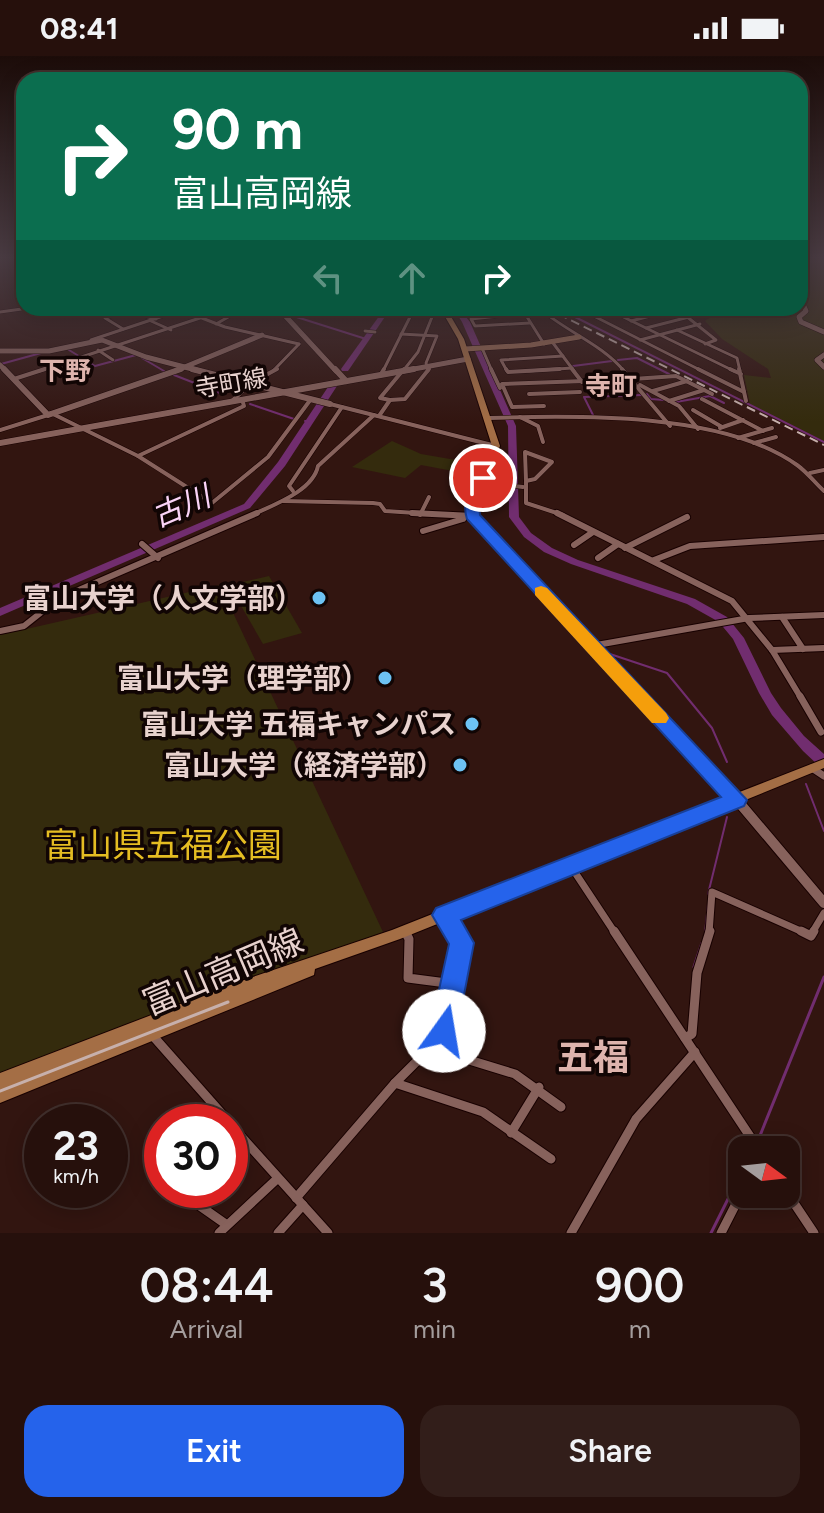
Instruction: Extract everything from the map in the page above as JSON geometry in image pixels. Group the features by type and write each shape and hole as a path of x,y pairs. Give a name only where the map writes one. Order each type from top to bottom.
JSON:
{"main road":[{"path":"447,316 465,349 496,446 471,503 469,516 737,800"},
{"path":"465,349 544,344 579,337"},
{"path":"328,960 819,768"},
{"name":"富山高岡線","path":"0,1095 153,1036 328,960"},
{"name":"富山高岡線","path":"0,1081 265,980 328,960"}],"street":[{"path":"110,316 105,318 123,329"},
{"path":"147,316 171,330"},
{"path":"0,351 49,351 163,316"},
{"path":"195,316 296,343 308,340"},
{"path":"216,324 230,316"},
{"path":"286,316 346,381"},
{"path":"381,374 410,316"},
{"path":"401,334 425,336 437,336 426,363 428,365 405,399 380,398 418,352 425,336 432,316"},
{"path":"494,316 471,319 475,326 530,323"},
{"path":"526,316 544,344"},
{"path":"548,316 559,326 608,354 635,381 670,426"},
{"path":"592,316 744,392"},
{"path":"620,316 741,374"},
{"path":"630,321 648,316"},
{"path":"800,316 801,322 824,332"},
{"path":"645,328 689,317 716,340 705,344"},
{"path":"14,379 200,318"},
{"path":"640,340 700,324"},
{"path":"677,330 737,358 746,401"},
{"path":"365,331 375,332"},
{"path":"0,430 186,367 262,335"},
{"path":"91,340 120,344 138,354 496,446"},
{"path":"232,401 251,383 280,367 281,359 300,345 296,343"},
{"path":"553,343 582,382"},
{"path":"482,348 513,417"},
{"path":"98,350 113,360"},
{"path":"824,355 817,360 824,367"},
{"path":"563,356 501,360 508,372 572,368"},
{"name":"寺町線","path":"0,443 468,359"},
{"path":"675,365 684,362"},
{"path":"0,365 49,414 138,456 212,503 250,478 270,458 313,400"},
{"path":"635,381 676,376 712,394"},
{"path":"544,406 512,407 502,384 612,380"},
{"path":"635,381 685,413 698,429"},
{"path":"653,391 687,381"},
{"path":"529,394 581,395 574,382"},
{"path":"524,383 534,406"},
{"path":"669,401 704,390"},
{"path":"138,456 244,406 242,399"},
{"path":"702,399 763,431"},
{"path":"0,631 24,626 58,599 283,501 316,475 318,466 390,400"},
{"path":"685,413 711,404"},
{"path":"293,491 289,486 342,407"},
{"path":"693,410 722,427"},
{"path":"520,417 538,426 543,442"},
{"path":"489,418 615,419 714,432 754,443 776,453 810,473 824,490"},
{"path":"714,432 743,420"},
{"path":"738,438 772,428"},
{"path":"754,443 776,437"},
{"path":"747,441 748,452"},
{"path":"481,482 522,485 535,479 552,462 525,452 522,485 526,503 565,515 625,548 712,588 749,618 821,732"},
{"path":"776,453 777,462"},
{"path":"810,473 824,470"},
{"path":"420,515 429,497"},
{"path":"283,501 380,504 385,511 469,516"},
{"path":"423,531 469,516"},
{"path":"625,548 687,517"},
{"path":"574,545 593,532"},
{"path":"654,560 690,546 701,548 742,540 824,537"},
{"path":"598,558 618,544"},
{"path":"143,546 156,557"},
{"path":"591,646 730,620 823,616"},
{"path":"782,617 803,649"},
{"path":"772,650 824,648"},
{"path":"737,800 824,903"},
{"path":"574,864 576,874 750,1136"},
{"path":"685,1038 692,1034 696,1023 697,973 700,956 709,941 712,892 811,936 824,913"},
{"path":"278,1233 395,1083 444,1031 462,943 445,915"},
{"path":"400,933 409,939 408,978 454,984"},
{"path":"153,1036 212,1104"},
{"path":"430,1048 501,1066 539,1087 561,1107"},
{"path":"571,1233 636,1119 695,1052"},
{"path":"395,1083 483,1112 551,1159"},
{"path":"511,1133 539,1087"},
{"path":"248,1144 328,1233"},
{"path":"200,1208 223,1229 278,1178"},
{"path":"721,1233 734,1208"},
{"path":"797,1208 814,1233"}],"green space":[{"path":"808,312 824,312 824,441 750,404 744,375 771,378 768,369 722,339 705,321 712,316 808,316"},
{"path":"392,441 421,454 479,464 474,474 421,465 405,478 352,467"},
{"path":"269,576 302,633 263,644 229,585"},
{"name":"富山県五福公園","path":"220,585 383,932 294,969 0,1077 0,635"}],"waterway":[{"path":"293,316 366,339"},
{"name":"古川","path":"345,369 382,316"},
{"path":"462,316 512,426 514,517 527,535 548,550 574,562 691,601 723,619 738,638 777,712 824,762"},
{"path":"573,316 824,442"},
{"path":"69,350 95,366 136,355"},
{"path":"1,364 41,353"},
{"path":"142,358 164,371"},
{"path":"618,360 637,358 669,374"},
{"path":"573,366 612,361"},
{"path":"174,375 220,393"},
{"path":"613,379 627,378"},
{"name":"古川","path":"0,612 247,506 282,464 333,386"},
{"path":"647,394 651,399 664,400"},
{"path":"594,417 584,397 642,395"},
{"path":"676,402 710,396 724,403"},
{"path":"250,404 294,419"},
{"name":"古川","path":"305,421 311,421"},
{"path":"604,652 667,673 712,728 727,762"},
{"path":"806,784 824,831"},
{"path":"708,894 727,817"},
{"path":"705,933 708,904"},
{"path":"694,967 702,943"},
{"path":"760,1136 824,977"},
{"path":"711,1233 728,1199"}],"tram line":[{"path":"0,1091 228,1002"}],"railway":[{"path":"562,316 824,445"}],"slow traffic":[{"path":"541,591 659,718"}],"place":[{"name":"富山大学（人文学部）","path":"319,598"},
{"name":"富山大学（理学部）","path":"385,678"},
{"name":"富山大学 五福キャンパス","path":"472,724"},
{"name":"富山大学（経済学部）","path":"460,765"}],"district":[{"name":"下野","path":"65,371"},
{"name":"寺町","path":"611,386"},
{"name":"五福","path":"593,1057"}],"route":[{"path":"444,1031 462,943 445,915 737,800 473,516 471,503 483,478"}]}
